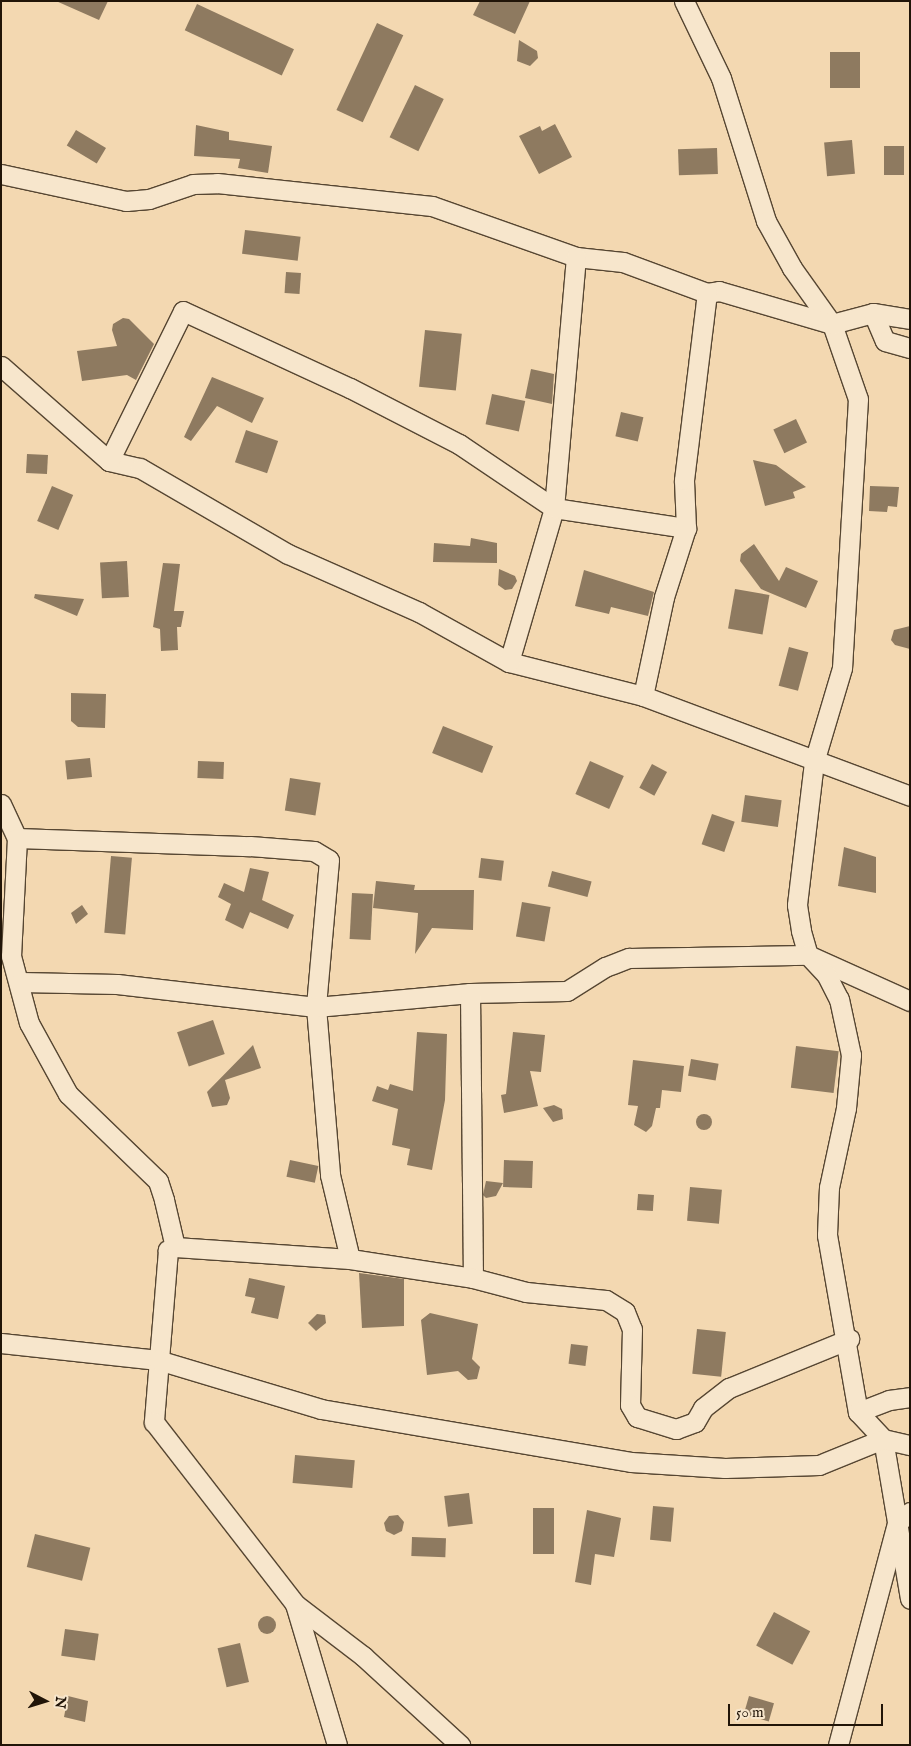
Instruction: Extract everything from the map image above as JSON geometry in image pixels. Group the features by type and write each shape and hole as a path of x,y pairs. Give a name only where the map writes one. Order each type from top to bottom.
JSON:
{"street":[{"path":"684,1 721,78 766,221 792,268 832,324 858,399 856,465 842,668 814,762 797,905 808,955 826,974 839,998 851,1055 846,1108 827,1211 830,1254 848,1339 858,1412 883,1439 903,1517 909,1593"},
{"path":"1,174 126,201 149,199 193,184 217,182 432,206 576,256 623,262 707,293 719,291 832,324 873,313 910,319"},
{"path":"509,662 554,508 576,256"},
{"path":"643,696 664,596 686,528 684,480 707,293"},
{"path":"109,461 184,311 350,388 459,444 554,508 686,528"},
{"path":"873,313 885,341 910,348"},
{"path":"1,366 109,461 140,468 288,554 419,612 509,662 643,696 814,762 910,796"},
{"path":"1,804 17,838 11,956 20,982 29,1022 68,1094 158,1181 175,1247"},
{"path":"17,838 221,844 325,854 330,867 316,1007 330,1175 350,1259"},
{"path":"20,982 117,984 316,1007 470,993 567,991 605,967 629,958 808,955 910,1001"},
{"path":"470,993 473,1278"},
{"path":"460,1745 363,1656 295,1604 154,1422 168,1250 175,1247 350,1259 473,1278 526,1292 606,1300 625,1312 632,1329 630,1405 637,1416 676,1429 695,1422 703,1408 729,1388 848,1339"},
{"path":"1,1343 158,1360 321,1409 631,1462 725,1468 818,1465 883,1439 910,1445"},
{"path":"858,1412 910,1397"},
{"path":"838,1745 903,1517"},
{"path":"295,1604 337,1745"}],"building":[{"path":"56,1 108,1 99,20"},
{"path":"480,1 530,1 515,34 473,15"},
{"path":"197,4 294,49 282,76 185,30"},
{"path":"377,23 403,35 363,122 336,110"},
{"path":"519,40 537,51 538,58 530,66 517,61"},
{"path":"830,52 860,52 860,88 830,88"},
{"path":"415,85 444,99 418,151 390,137"},
{"path":"555,124 572,157 539,174 519,136 540,126 542,131"},
{"path":"196,125 229,132 229,140 272,146 268,173 238,168 240,159 194,156"},
{"path":"76,130 106,148 97,163 67,145"},
{"path":"852,140 855,174 827,176 824,142"},
{"path":"884,146 904,146 904,175 884,175"},
{"path":"717,148 718,174 679,175 678,149"},
{"path":"245,230 301,237 298,261 242,254"},
{"path":"286,272 301,273 299,294 285,293"},
{"path":"123,318 129,319 154,344 136,380 127,375 82,381 77,351 117,346 112,330 113,324"},
{"path":"425,330 462,334 456,391 419,387"},
{"path":"531,369 554,374 552,404 525,398"},
{"path":"212,377 264,398 252,423 217,406 191,441 184,437"},
{"path":"492,394 525,401 519,431 486,424"},
{"path":"621,412 643,417 638,442 615,436"},
{"path":"796,419 807,443 784,453 773,430"},
{"path":"246,430 278,441 267,473 235,462"},
{"path":"27,454 48,455 47,474 26,473"},
{"path":"753,460 776,465 806,487 793,492 795,498 765,506"},
{"path":"52,486 73,495 58,530 37,521"},
{"path":"870,486 899,487 897,507 888,506 887,512 869,511"},
{"path":"471,538 497,543 497,563 433,562 434,543 470,546"},
{"path":"754,544 779,581 786,567 818,581 806,608 761,589 740,561 741,554"},
{"path":"127,561 129,597 102,598 100,562"},
{"path":"163,563 180,564 174,611 184,611 181,627 177,627 178,650 161,651 160,629 153,627"},
{"path":"499,569 515,576 517,581 512,589 505,590 498,585"},
{"path":"584,570 654,592 648,616 611,607 609,614 575,606"},
{"path":"735,589 769,595 763,634 728,628"},
{"path":"35,594 84,599 77,616 34,598"},
{"path":"910,626 910,649 895,645 891,640 894,630"},
{"path":"789,647 808,652 798,691 779,686"},
{"path":"71,693 106,694 105,728 78,727 71,721"},
{"path":"443,726 493,746 482,773 432,753"},
{"path":"90,758 92,777 67,780 65,761"},
{"path":"198,761 224,762 223,779 197,778"},
{"path":"590,761 624,776 609,809 575,794"},
{"path":"652,764 667,772 654,796 639,788"},
{"path":"290,778 321,783 315,815 285,811"},
{"path":"745,795 782,800 778,827 741,822"},
{"path":"712,814 735,822 724,852 702,844"},
{"path":"844,847 876,857 876,893 838,886"},
{"path":"111,856 132,858 125,935 104,933"},
{"path":"481,858 504,861 501,881 479,878"},
{"path":"250,868 269,872 262,900 294,915 288,929 250,912 243,929 225,920 231,904 218,897 224,883 244,892"},
{"path":"552,871 592,882 587,897 548,886"},
{"path":"376,881 415,885 414,890 474,890 473,930 432,928 415,954 418,913 373,908"},
{"path":"352,893 373,894 371,940 350,939"},
{"path":"522,902 551,907 544,942 516,936"},
{"path":"82,905 88,914 76,924 71,913"},
{"path":"213,1020 225,1054 189,1066 177,1032"},
{"path":"417,1032 447,1034 445,1100 432,1170 407,1165 410,1149 392,1145 398,1109 372,1101 377,1086 388,1090 390,1084 413,1091"},
{"path":"513,1032 545,1035 541,1072 530,1071 538,1106 504,1113 501,1095 506,1094"},
{"path":"253,1045 261,1068 225,1080 230,1098 227,1105 212,1107 207,1092"},
{"path":"796,1046 839,1051 834,1093 791,1088"},
{"path":"691,1059 719,1064 716,1081 688,1076"},
{"path":"633,1060 684,1066 681,1092 662,1090 660,1108 656,1108 652,1126 646,1132 634,1125 638,1106 628,1105"},
{"path":"554,1105 562,1109 563,1119 553,1122 543,1108"},
{"path":"701,1114 707,1114 712,1119 710,1128 701,1130 696,1125 696,1119"},
{"path":"290,1160 318,1166 315,1183 286,1177"},
{"path":"504,1160 533,1161 532,1188 503,1187"},
{"path":"486,1181 503,1183 496,1196 486,1198 483,1195"},
{"path":"690,1187 722,1190 719,1224 687,1221"},
{"path":"638,1194 654,1195 653,1211 637,1210"},
{"path":"359,1273 404,1279 404,1326 362,1328"},
{"path":"249,1278 285,1286 278,1319 251,1313 255,1298 245,1296"},
{"path":"430,1313 478,1324 472,1359 480,1367 477,1379 468,1380 458,1371 427,1375 421,1320"},
{"path":"317,1314 325,1315 326,1323 316,1331 308,1323"},
{"path":"697,1329 726,1332 721,1377 692,1374"},
{"path":"571,1344 588,1346 585,1366 569,1364"},
{"path":"295,1455 355,1460 352,1488 293,1483"},
{"path":"469,1493 473,1524 448,1527 444,1496"},
{"path":"653,1506 674,1508 671,1542 650,1540"},
{"path":"533,1508 554,1508 554,1554 533,1554"},
{"path":"587,1510 621,1518 614,1557 595,1554 591,1585 575,1582"},
{"path":"398,1515 404,1522 402,1531 394,1535 386,1531 384,1523 389,1516"},
{"path":"35,1534 90,1548 82,1581 27,1567"},
{"path":"412,1537 446,1538 445,1557 411,1556"},
{"path":"774,1612 810,1631 792,1665 756,1646"},
{"path":"263,1616 271,1616 276,1621 274,1632 263,1634 258,1629 258,1621"},
{"path":"65,1629 99,1634 95,1660 61,1656"},
{"path":"240,1643 249,1682 227,1687 218,1648"},
{"path":"68,1696 88,1701 85,1722 64,1717"},
{"path":"749,1696 774,1703 769,1721 744,1714"}]}
